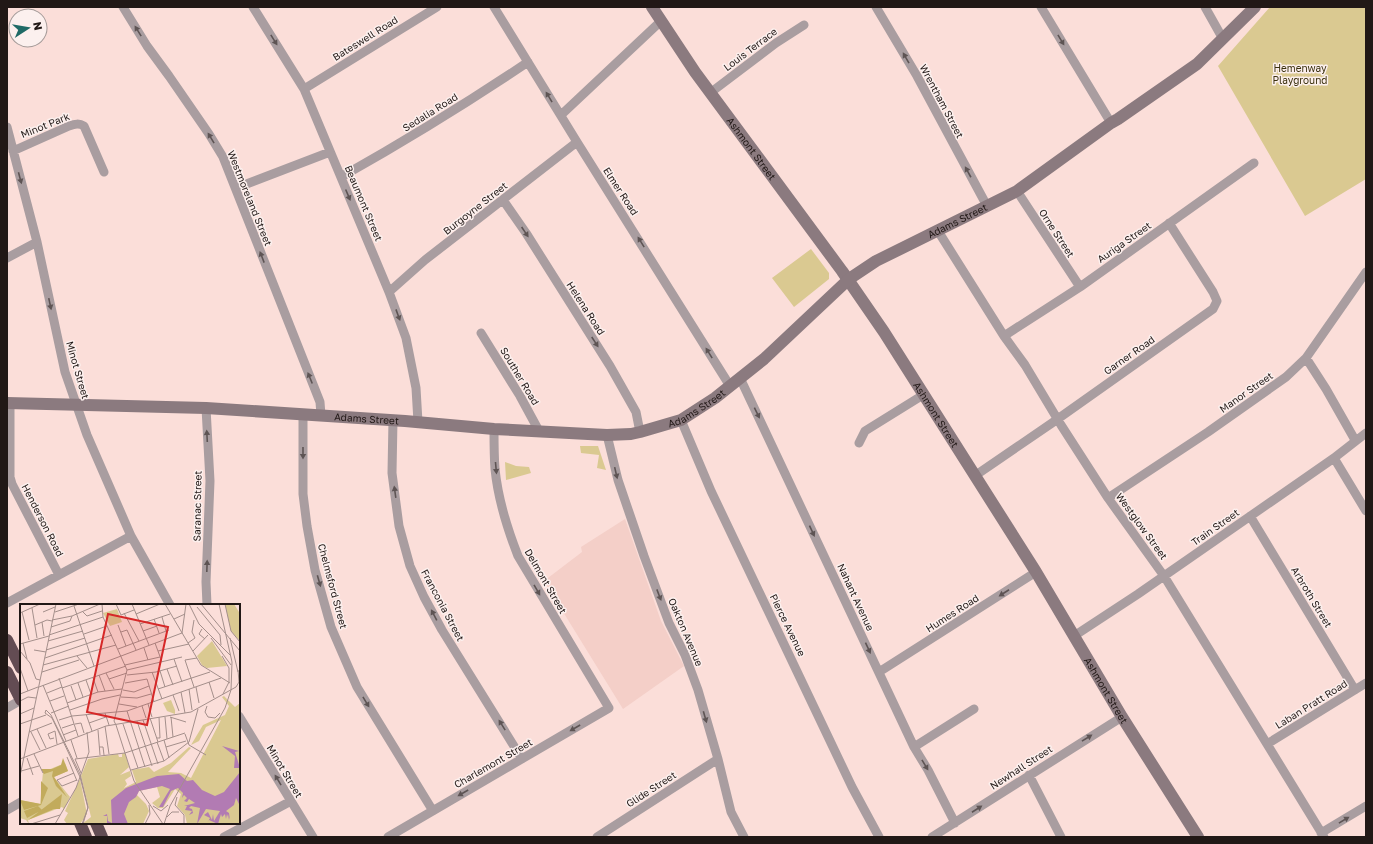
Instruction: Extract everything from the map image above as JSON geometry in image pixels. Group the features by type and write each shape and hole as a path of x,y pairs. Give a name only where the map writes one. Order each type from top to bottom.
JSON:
{"highway":[{"path":"7,640 20,666"},
{"path":"7,672 20,698"},
{"path":"80,824 86,837"},
{"path":"96,824 102,837"}],"main road":[{"name":"Ashmont Street","path":"652,7 710,93 849,279 884,332 923,395 976,475 1036,572 1122,717 1198,837"},
{"name":"Adams Street","path":"8,403 206,408 393,420 494,429 607,435 631,434 682,420 715,398 764,359 849,279 876,261 1017,191 1111,123 1197,64 1255,7"}],"street":[{"name":"Westmoreland Street","path":"123,7 147,46 173,81 223,157 320,402 321,415"},
{"name":"Beaumont Street","path":"253,7 304,89 389,292 406,338 416,388 418,422"},
{"name":"Bateswell Road","path":"304,89 437,7"},
{"name":"Elmer Road","path":"494,7 576,142 730,386"},
{"name":"Wrentham Street","path":"876,7 917,76 987,206"},
{"path":"1041,7 1111,123"},
{"path":"1205,7 1223,39"},
{"path":"561,115 661,21"},
{"name":"Louis Terrace","path":"710,93 776,43 804,24"},
{"name":"Sedalia Road","path":"341,178 488,89 528,62"},
{"name":"Minot Park","path":"13,151 69,126 81,124 84,126 104,172"},
{"name":"Minot Street","path":"7,127 36,242 65,372 86,435 131,536 169,604"},
{"name":"Burgoyne Street","path":"389,292 425,260 576,142"},
{"path":"236,188 330,152"},
{"name":"Auriga Street","path":"1004,336 1080,287 1254,163"},
{"name":"Orne Street","path":"1017,191 1080,287"},
{"name":"Helena Road","path":"503,200 530,239 610,366 636,412 640,432"},
{"name":"Garner Road","path":"976,475 1213,309 1217,301 1213,292 1169,223"},
{"name":"Westglow Street","path":"938,231 1004,336 1025,365 1057,419 1108,498 1164,576 1323,835"},
{"path":"7,258 36,242"},
{"name":"Manor Street","path":"1108,498 1208,432 1286,377 1306,358 1366,272"},
{"name":"Souther Road","path":"481,333 520,396 539,431"},
{"path":"1306,358 1326,389 1355,440"},
{"name":"Nahant Avenue","path":"740,378 914,747 928,770 955,823"},
{"path":"859,443 865,431 923,395"},
{"name":"Henderson Road","path":"8,403 10,477 12,484 59,575"},
{"name":"Saranac Street","path":"206,408 210,481 206,582 207,604"},
{"name":"Chelmsford Street","path":"303,414 303,494 307,526 315,570 331,627 357,687 433,811"},
{"name":"Franconia Street","path":"393,420 392,473 399,526 410,566 424,597 442,630 522,759"},
{"name":"Pierce Avenue","path":"682,420 715,498 852,787 879,837"},
{"name":"Delmont Street","path":"494,429 496,470 501,504 518,556 609,708"},
{"name":"Train Street","path":"1074,636 1164,576 1334,458 1355,440 1366,433"},
{"name":"Oakton Avenue","path":"607,435 618,480 669,623 685,655 695,683 718,759 731,812 744,837"},
{"path":"1334,458 1366,511"},
{"name":"Arbroth Street","path":"1250,516 1355,690"},
{"path":"7,603 131,536"},
{"name":"Humes Road","path":"879,672 1036,572"},
{"name":"Laban Pratt Road","path":"1267,744 1366,684"},
{"path":"7,708 20,701"},
{"name":"Charlemont Street","path":"388,837 609,708"},
{"path":"914,747 974,709"},
{"name":"Newhall Street","path":"932,837 1122,717"},
{"name":"Minot Street","path":"242,726 313,837"},
{"name":"Glide Street","path":"597,837 718,759"},
{"path":"1029,776 1061,837"},
{"path":"224,837 291,801"},
{"path":"7,810 20,803"},
{"path":"1323,835 1366,806"}],"shaded area":[{"path":"625,519 661,621 684,666 623,709 544,581 582,552 581,547"}],"green space":[{"name":"Hemenway Playground","path":"1270,7 1366,7 1366,179 1305,216 1218,66"},
{"path":"811,249 829,273 829,279 794,307 772,278"},
{"path":"580,446 598,446 606,470 597,468 599,455 581,453"},
{"path":"505,462 516,466 529,467 531,473 506,480"}]}
